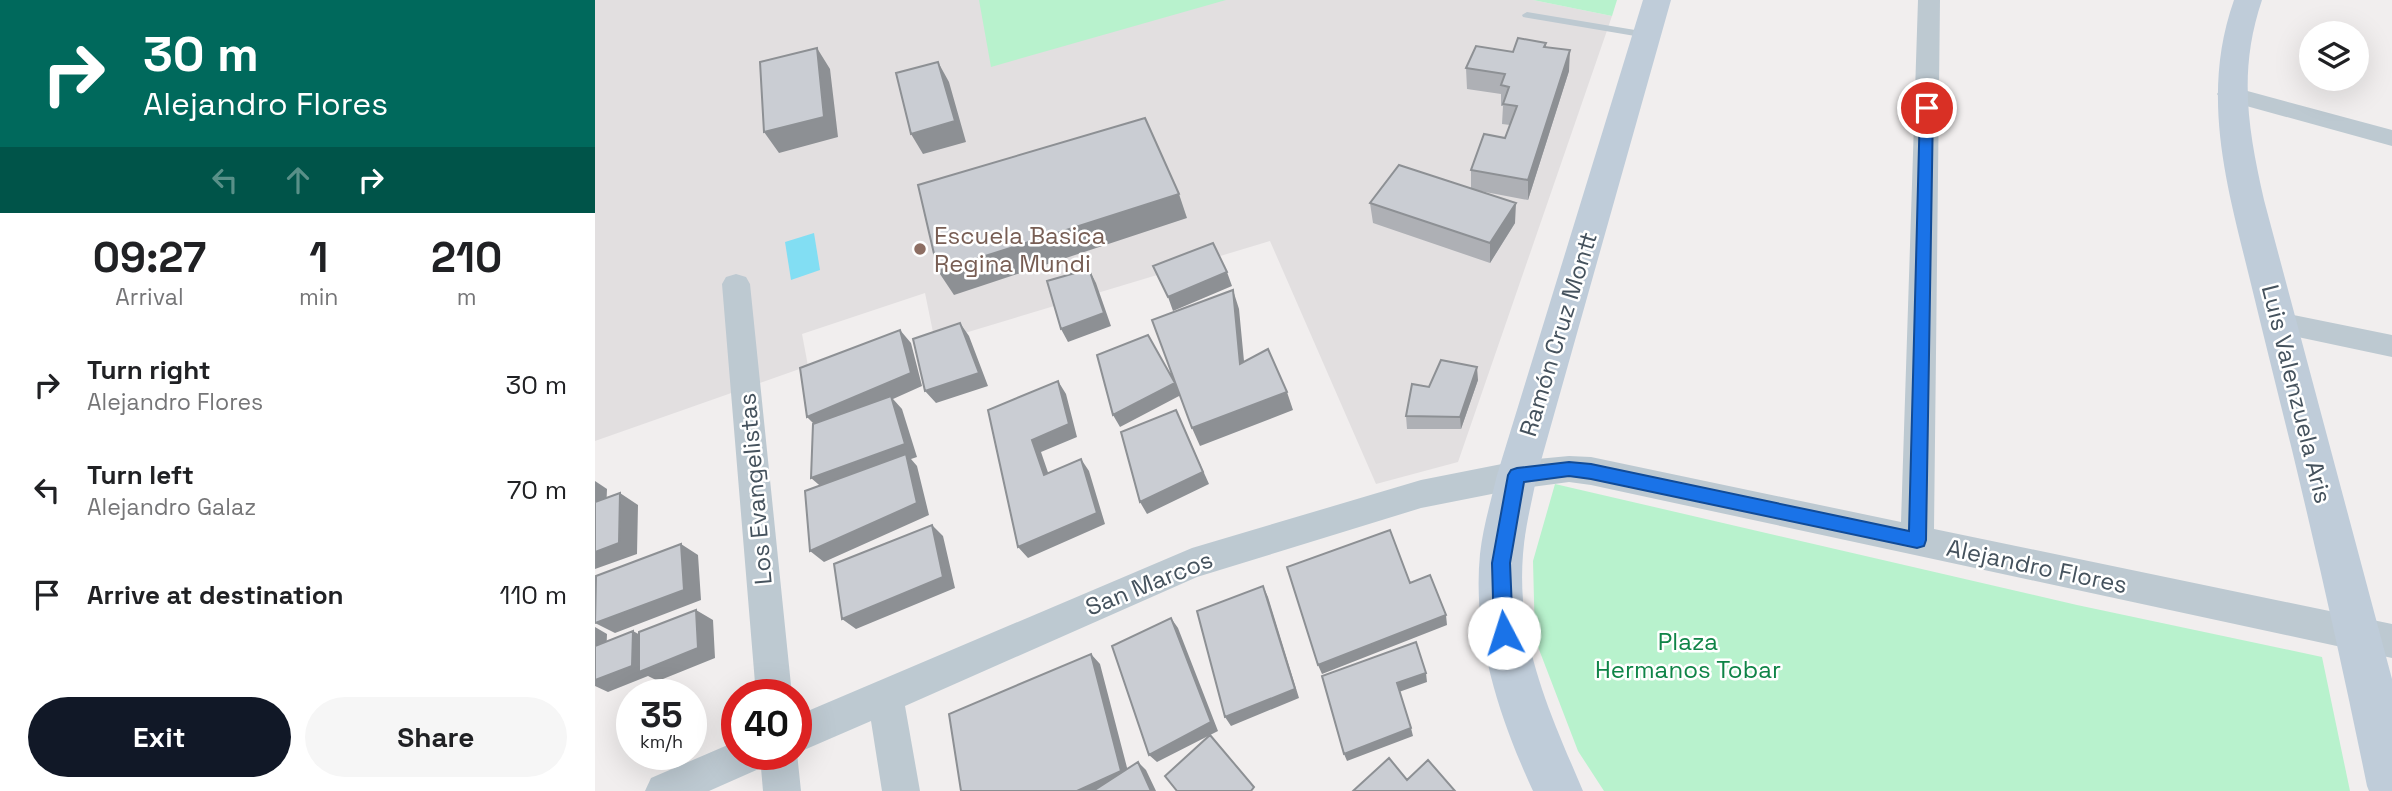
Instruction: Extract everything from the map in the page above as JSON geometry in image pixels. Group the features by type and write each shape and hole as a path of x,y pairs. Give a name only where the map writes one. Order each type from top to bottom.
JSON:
{"street":[{"name":"Ramón Cruz Montt","path":"1558,791 1520,704 1504,633 1501,563 1517,475 1657,0"},
{"path":"1917,540 1929,0"},
{"name":"Luis Valenzuela Aris","path":"2248,0 2237,34 2229,94 2233,135 2279,323 2376,637 2392,786"},
{"path":"2229,94 2392,138"},
{"name":"Los Evangelistas","path":"736,284 773,679"},
{"path":"2279,323 2392,346"},
{"name":"Alejandro Flores","path":"1517,475 1569,469 1591,471 2376,637"},
{"name":"San Marcos","path":"812,728 1192,563 1421,494 1517,475"},
{"path":"885,695 901,791"},
{"path":"664,791 721,767"},
{"path":"780,770 782,791"}],"lane":[{"path":"1527,15 1647,35"}],"shaded area":[{"name":"Escuela Basica Regina Mundi","path":"595,0 1533,0 1612,16 1458,462 1376,484 1270,241 935,342 925,293 802,334 808,366 595,441"}],"green space":[{"path":"979,0 1226,0 991,67"},
{"path":"1533,0 1617,0 1612,16"},
{"name":"Plaza Hermanos Tobar","path":"1555,484 2077,605 2322,657 2350,791 1604,791 1578,751 1535,639 1533,561"}],"water":[{"path":"814,233 820,270 791,280 785,242"}],"building":[{"path":"1518,38 1546,43 1544,47 1570,50 1528,180 1471,170 1484,134 1505,138 1517,106 1503,104 1509,87 1501,85 1505,74 1466,68 1476,46 1513,52"},
{"path":"817,48 824,117 764,132 760,62"},
{"path":"938,62 955,121 911,134 896,73"},
{"path":"1145,118 1179,194 938,271 918,185"},
{"path":"1399,165 1516,203 1490,243 1370,203"},
{"path":"1213,243 1227,272 1168,297 1153,266"},
{"path":"1089,269 1104,313 1061,329 1047,281"},
{"path":"1233,290 1240,364 1268,349 1287,392 1192,428 1152,320"},
{"path":"960,323 979,373 925,391 913,339"},
{"path":"900,330 911,373 807,417 800,368"},
{"path":"1148,335 1175,383 1113,415 1097,355"},
{"path":"1441,360 1477,367 1460,417 1406,416 1412,384 1429,387"},
{"path":"1058,381 1069,424 1032,440 1044,475 1081,459 1097,513 1018,547 988,410"},
{"path":"891,396 905,444 811,478 813,424"},
{"path":"1176,410 1203,472 1140,502 1121,432"},
{"path":"906,454 917,503 810,551 805,491"},
{"path":"620,493 619,543 595,552 595,502"},
{"path":"932,525 943,577 842,619 834,564"},
{"path":"1390,530 1410,583 1430,575 1446,615 1318,665 1287,567"},
{"path":"681,544 684,590 595,623 596,576"},
{"path":"1263,586 1295,689 1225,717 1197,611"},
{"path":"696,610 698,648 639,672 639,632"},
{"path":"1171,618 1211,722 1149,755 1112,646"},
{"path":"633,631 632,666 595,680 595,646"},
{"path":"1416,642 1426,673 1397,683 1411,728 1344,754 1322,676"},
{"path":"1091,654 1121,771 1077,791 961,791 949,714"},
{"path":"1210,735 1254,787 1251,791 1177,791 1165,776"},
{"path":"1389,758 1407,780 1428,760 1455,791 1353,791"},
{"path":"1138,762 1151,791 1093,791"}],"place":[{"name":"Escuela Basica Regina Mundi","path":"920,249"}],"route":[{"path":"1504,633 1501,563 1505,529 1517,475 1569,469 1591,471 1917,540 1927,108"}]}
